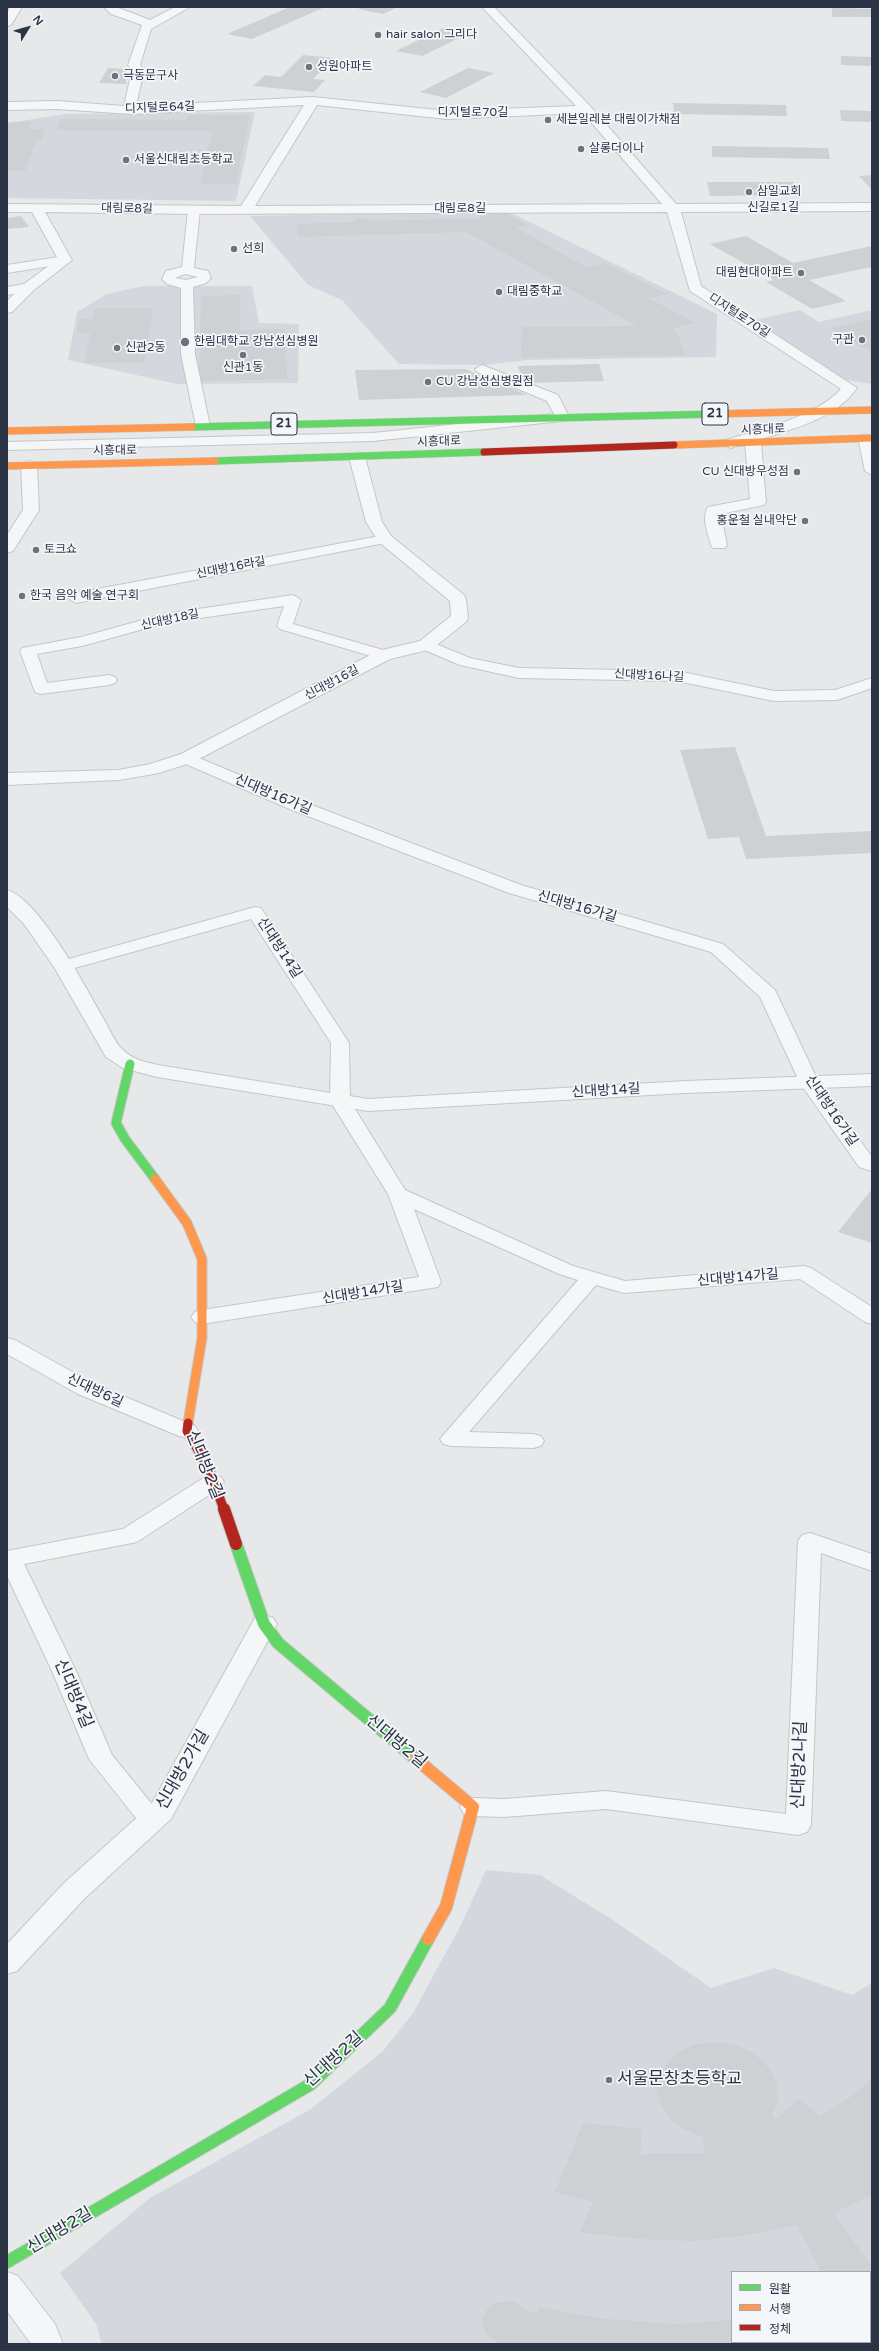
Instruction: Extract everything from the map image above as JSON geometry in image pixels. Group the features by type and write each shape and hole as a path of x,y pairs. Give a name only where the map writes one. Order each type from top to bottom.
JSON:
{"main road":[{"name":"시흥대로","path":"7,431 871,410"},
{"name":"시흥대로","path":"7,466 357,457 869,438"},
{"name":"신대방2길","path":"7,2262 311,2084 390,2008 446,1907 473,1807 278,1643 264,1624 210,1471 187,1431 202,1338 202,1260 187,1223 125,1139 116,1123 130,1064"}],"street":[{"path":"7,23 16,7"},
{"path":"110,7 115,12 150,24"},
{"path":"131,110 130,104 138,70 134,65 146,27 184,7"},
{"name":"디지털로70길","path":"488,7 586,110 673,208 695,288 850,388 841,399 820,411 731,443"},
{"path":"246,209 313,101"},
{"name":"디지털로70길","path":"313,101 348,103 447,116 586,110"},
{"name":"디지털로64길","path":"7,106 57,105 97,109 131,110 313,101"},
{"name":"신길로1길","path":"673,208 872,207"},
{"name":"대림로8길","path":"7,208 194,210 673,208"},
{"path":"7,309 29,287 65,260 36,208"},
{"path":"719,545 712,516 714,510 758,502 753,442"},
{"name":"신대방16길","path":"7,779 119,775 153,769 187,758 384,655 426,645 460,618 458,599 385,539 374,522 357,457"},
{"path":"7,548 31,510 29,466"},
{"name":"신대방14길","path":"7,897 31,920 64,966 113,1053 130,1064 157,1071 368,1105 686,1087 872,1080"},
{"name":"신대방2가길","path":"7,1963 74,1891 161,1812 264,1624"},
{"path":"7,2286 43,2334 47,2344"}],"lane":[{"path":"188,270 194,210"},
{"path":"7,269 65,260"},
{"path":"188,270 201,272 206,276 199,282 187,284 175,283 168,279 168,276 174,272 188,270"},
{"path":"187,284 188,354 203,426"},
{"path":"7,291 29,287"},
{"path":"7,446 373,437 562,417 553,398 482,369"},
{"path":"869,438 872,471"},
{"path":"7,455 216,461"},
{"name":"신대방16라길","path":"76,598 385,539"},
{"name":"신대방18길","path":"109,680 41,689 28,651 82,641 164,618 293,600 286,626 384,655"},
{"name":"신대방16나길","path":"426,645 466,662 519,673 677,676 774,696 837,695 872,684"},
{"name":"신대방16가길","path":"187,758 298,806 515,889 717,948 768,994 810,1083 866,1163 872,1165"},
{"name":"신대방14길","path":"64,966 255,912 340,1043 340,1101"},
{"name":"신대방14가길","path":"202,1317 431,1282 398,1194 340,1101"},
{"name":"신대방14가길","path":"398,1194 566,1270 624,1287 804,1272 872,1317"},
{"path":"534,1441 451,1440 592,1277"},
{"name":"신대방6길","path":"7,1346 86,1389 187,1431"},
{"name":"신대방4길","path":"152,1820 101,1759 64,1671 8,1559 129,1536 214,1482"},
{"name":"신대방2나길","path":"473,1807 504,1808 606,1800 798,1825 810,1541 872,1564"}],"shaded area":[{"name":"서울신대림초등학교","path":"255,112 236,201 7,198 7,123 67,114"},
{"name":"대림중학교","path":"507,211 717,314 716,357 528,360 485,365 399,364 342,300 308,285 250,216"},
{"name":"한림대학교 강남성심병원","path":"144,286 252,286 259,323 299,324 298,383 177,384 68,360 77,312 107,294"},
{"path":"800,310 819,322 872,310 872,384 832,378 755,320"},
{"name":"서울문창초등학교","path":"486,1870 540,1875 613,1920 711,1988 774,1968 852,1995 872,1983 872,2344 102,2344 96,2324 60,2273 150,2198 311,2109 383,2051 413,2013 461,1925"}],"building":[{"path":"290,7 325,7 252,39 227,34"},
{"path":"363,7 398,7 383,14 358,9"},
{"path":"832,8 872,9 872,17 832,17"},
{"path":"443,28 469,33 422,56 396,51"},
{"name":"성원아파트","path":"303,55 334,58 313,79 325,80 314,92 253,86 265,75 281,77"},
{"path":"841,56 872,57 872,66 841,65"},
{"name":"극동문구사","path":"108,68 126,69 126,84 99,83"},
{"path":"468,68 494,73 446,98 420,92"},
{"path":"673,103 786,105 787,116 674,114"},
{"path":"840,110 872,111 872,122 841,121"},
{"path":"188,115 250,115 236,184 200,184 212,131 57,130 61,119 187,120"},
{"path":"32,121 29,129 45,129 42,140 36,140 25,171 7,171 7,123"},
{"path":"712,146 828,148 830,159 712,157"},
{"path":"872,175 872,190 859,176"},
{"name":"삼일교회","path":"707,182 794,182 796,188 789,188 791,195 710,196"},
{"path":"503,212 527,225 516,228 588,268 605,263 667,294 649,298 695,323 671,329 677,332 685,355 521,358 522,327 637,326 466,232 298,237 296,224 355,222 354,219 369,219 370,221 478,218"},
{"path":"21,216 29,227 7,229 7,218"},
{"name":"대림현대아파트","path":"746,236 793,263 872,246 872,267 809,280 846,301 812,309 766,282 774,280 710,244"},
{"name":"신관1동","path":"240,295 240,330 285,329 287,379 199,381 201,296"},
{"name":"신관2동","path":"96,308 153,308 144,362 85,363 90,333 76,333 79,319 93,319"},
{"name":"구관","path":"872,319 872,352 831,328"},
{"path":"599,364 604,381 523,383 518,366"},
{"path":"465,369 527,395 359,400 355,370"},
{"path":"735,747 766,836 872,831 872,853 746,859 739,837 708,839 680,750"},
{"path":"872,1189 872,1243 838,1232"},
{"path":"712,2042 731,2044 748,2050 762,2060 771,2071 777,2085 778,2101 772,2116 776,2119 798,2099 821,2116 855,2094 872,2078 872,2195 833,2213 872,2266 872,2344 500,2344 486,2334 482,2325 483,2316 489,2307 498,2302 515,2302 529,2312 537,2313 538,2307 607,2319 677,2324 731,2320 731,2343 871,2343 871,2271 820,2271 797,2225 743,2236 694,2241 637,2239 580,2232 593,2202 555,2192 583,2123 642,2129 640,2154 705,2153 703,2137 685,2130 672,2120 662,2107 657,2091 659,2076 667,2063 678,2052 694,2045"}],"traffic: fast":[{"path":"192,427 714,414"},
{"path":"215,461 484,452"},
{"path":"130,1064 116,1123 125,1139 155,1179"},
{"path":"236,1544 264,1624 278,1643 416,1759"},
{"path":"7,2262 311,2084 390,2008 428,1939"}],"traffic: slow":[{"path":"714,414 872,410"},
{"path":"7,431 192,427"},
{"path":"674,445 872,438"},
{"path":"7,466 215,461"},
{"path":"155,1179 187,1223 202,1259 202,1338 188,1423"},
{"path":"416,1759 473,1807 446,1907 428,1939"}],"traffic: jam":[{"path":"484,452 674,445"},
{"path":"188,1423 187,1431 210,1471 236,1544"}],"place":[{"name":"hair salon 그리다","path":"378,35"},
{"name":"성원아파트","path":"309,67"},
{"name":"극동문구사","path":"115,76"},
{"name":"세븐일레븐 대림이가채점","path":"548,120"},
{"name":"살롱더이나","path":"581,149"},
{"name":"서울신대림초등학교","path":"126,160"},
{"name":"삼일교회","path":"749,192"},
{"name":"선희","path":"234,249"},
{"name":"대림현대아파트","path":"801,273"},
{"name":"대림중학교","path":"499,292"},
{"name":"구관","path":"862,340"},
{"name":"한림대학교 강남성심병원","path":"185,342"},
{"name":"신관2동","path":"117,348"},
{"name":"신관1동","path":"243,355"},
{"name":"CU 강남성심병원점","path":"428,382"},
{"name":"CU 신대방우성점","path":"797,472"},
{"name":"홍운철 실내악단","path":"805,521"},
{"name":"토크쇼","path":"36,550"},
{"name":"한국 음악 예술 연구회","path":"22,596"},
{"name":"서울문창초등학교","path":"609,2080"}]}
